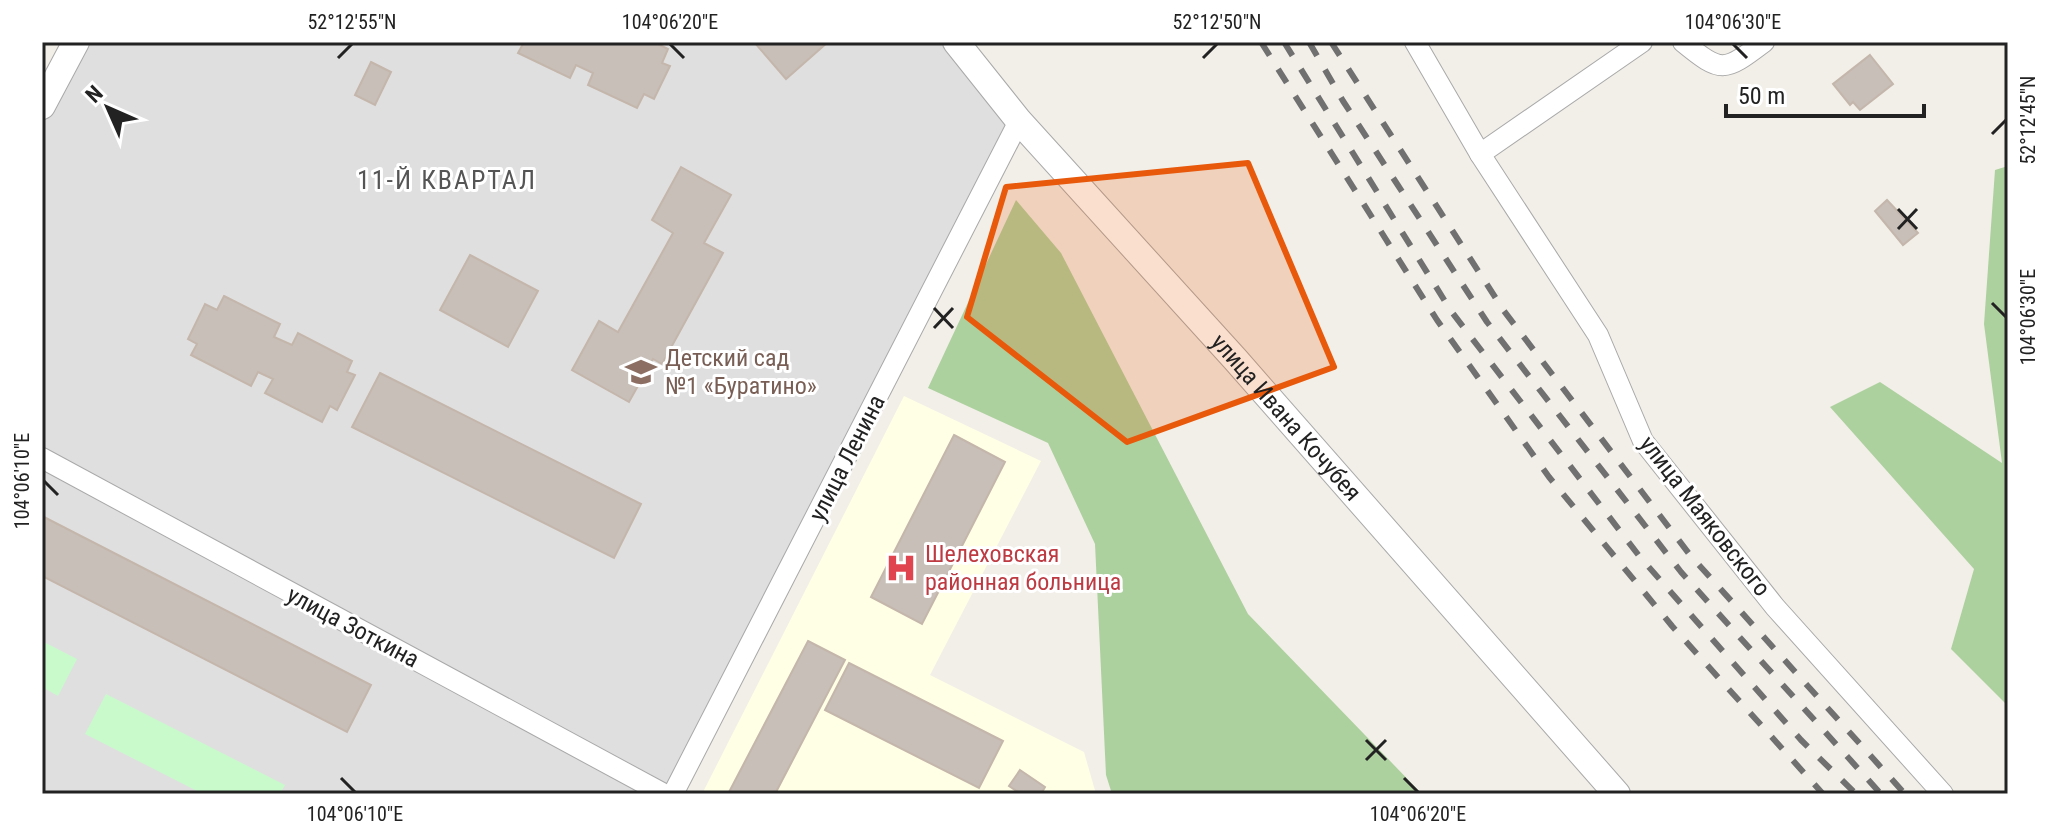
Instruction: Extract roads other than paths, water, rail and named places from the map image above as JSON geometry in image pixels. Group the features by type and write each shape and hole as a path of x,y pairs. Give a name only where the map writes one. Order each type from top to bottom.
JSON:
{"street":[{"path":"42,106 76,42"},
{"name":"улица Ивана Кочубея","path":"956,42 1019,121 1235,359 1617,794"},
{"name":"улица Маяковского","path":"1415,42 1480,154 1598,335 1643,441 1775,607 1943,794"},
{"path":"1480,154 1642,42"},
{"path":"1683,42 1719,68 1727,68 1764,42"},
{"name":"улица Ленина","path":"673,794 1019,121"},
{"name":"улица Зоткина","path":"42,458 664,794"}],"railway":[{"path":"1261,42 1437,320 1549,477 1672,626 1823,794"},
{"path":"1284,42 1451,311 1640,557 1801,740 1856,794"},
{"path":"1309,42 1343,101 1487,322 1681,572 1881,794"},
{"path":"1331,42 1504,311 1690,555 1905,794"}],"place":[{"name":"Детский сад №1 «Буратино»","path":"641,372"},
{"name":"Шелеховская районная больница","path":"901,568"}],"district":[{"name":"11-Й КВАРТАЛ","path":"447,180"}]}
